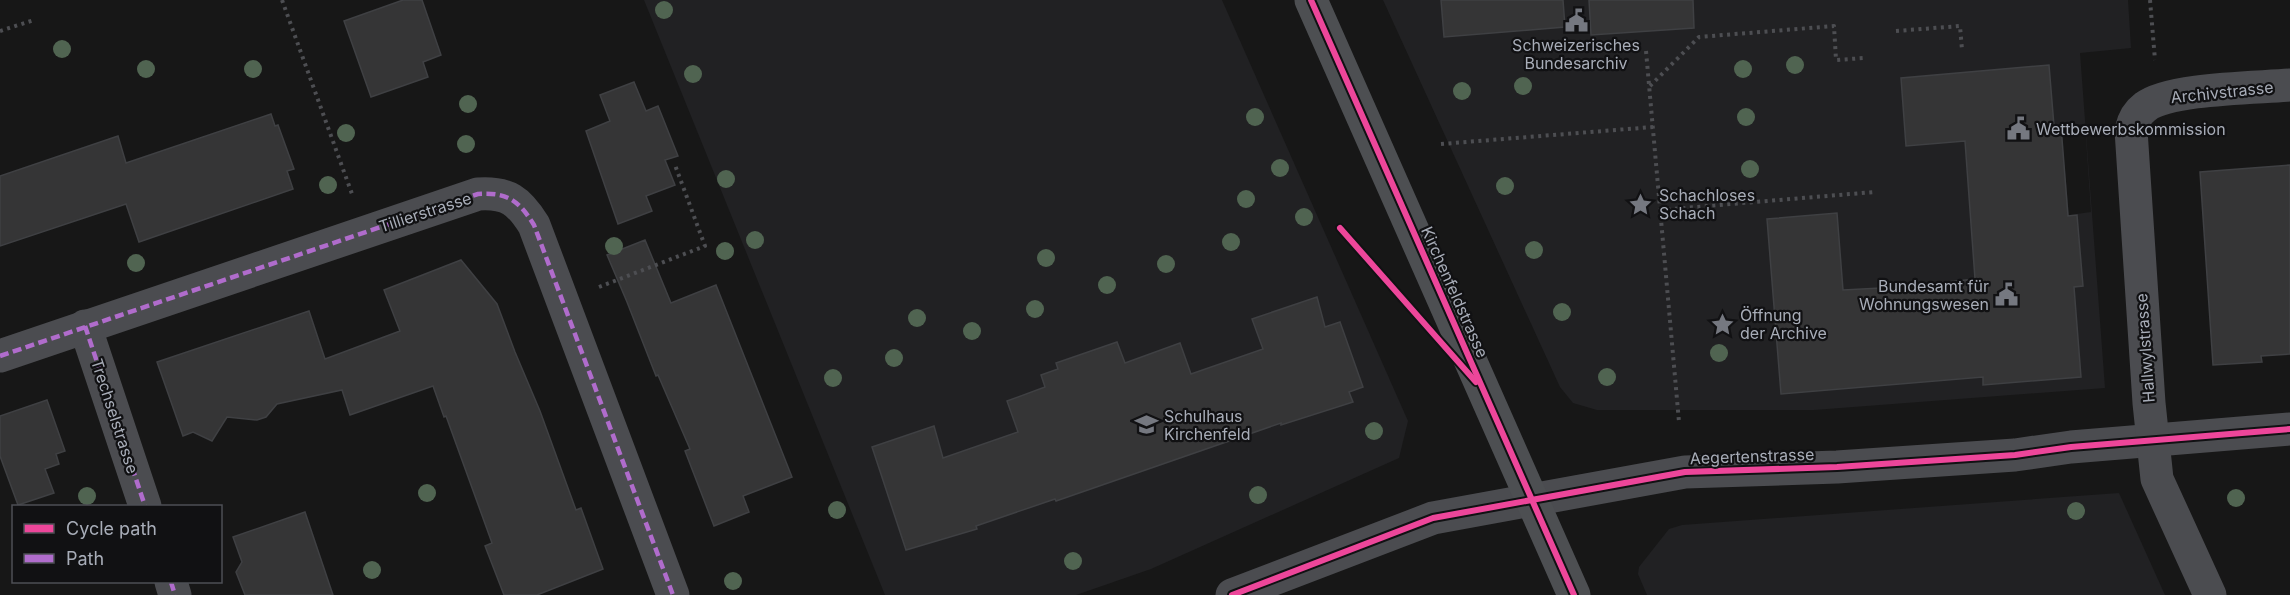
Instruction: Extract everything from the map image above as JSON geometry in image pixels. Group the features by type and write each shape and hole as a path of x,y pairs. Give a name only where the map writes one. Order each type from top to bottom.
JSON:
{"main road":[{"name":"Kirchenfeldstrasse","path":"1311,0 1574,595"}],"street":[{"name":"Archivstrasse","path":"2155,101 2187,93 2290,85"},
{"name":"Hallwylstrasse","path":"2155,101 2143,108 2137,115 2130,139 2152,442 2157,479 2210,595"},
{"name":"Tillierstrasse","path":"0,356 478,194 493,193 508,197 523,207 534,225 673,595"},
{"name":"Trechselstrasse","path":"85,326 145,505"},
{"name":"Aegertenstrasse","path":"1232,595 1433,518 1531,498 1685,472 1896,463 2015,455 2071,447 2290,429"}],"path":[{"path":"282,0 355,203"},
{"path":"2150,0 2154,47"},
{"path":"0,32 34,20"},
{"path":"1649,87 1699,37 1834,26 1836,60 1864,58"},
{"path":"1896,31 1960,26 1962,50"},
{"path":"1646,51 1679,422"},
{"path":"1441,144 1653,128"},
{"path":"588,291 705,246 675,165"},
{"path":"1660,210 1875,192"}],"shaded area":[{"path":"644,0 1222,0 1408,421 1399,458 1151,569 1076,595 885,595"},
{"path":"1383,0 2128,0 2131,48 2080,53 2105,388 1814,410 1597,410 1573,403 1560,387","holes":["2085,124 2091,212 2069,215 2061,126"]},
{"path":"2119,493 2165,595 1647,595 1638,574 1639,567 1669,529 1682,525"}],"building":[{"path":"403,0 422,0 441,55 423,62 428,77 371,97 344,21"},
{"path":"1441,0 1563,0 1565,27 1444,37"},
{"path":"1589,0 1693,0 1694,28 1591,35"},
{"path":"2049,65 2054,126 2061,126 2068,216 2077,215 2083,286 2074,287 2081,377 1983,385 1983,377 1781,394 1767,219 1837,213 1843,290 1975,279 1965,141 1906,146 1901,78"},
{"path":"634,82 646,111 658,106 678,156 665,160 675,185 646,196 652,211 618,224 586,131 610,121 600,95"},
{"path":"271,114 275,126 278,125 294,169 287,171 293,189 139,242 126,204 0,246 0,176 118,136 126,163"},
{"path":"2290,165 2290,354 2261,356 2262,362 2213,365 2200,172"},
{"path":"645,240 671,303 716,285 792,477 743,496 749,512 714,526 685,451 690,449 658,375 656,376 607,255"},
{"path":"461,260 497,304 540,411 576,510 581,508 603,569 537,595 504,595 485,546 492,543 433,386 350,415 342,390 277,404 266,417 257,420 227,417 212,441 193,432 183,436 157,362 309,311 325,359 400,331 384,290"},
{"name":"Schulhaus Kirchenfeld","path":"1317,297 1325,327 1340,322 1363,387 1349,392 1353,402 1281,425 1281,423 1056,501 1055,499 976,526 977,529 906,550 872,447 934,426 943,458 1018,432 1007,401 1045,387 1041,375 1058,369 1056,363 1117,342 1125,363 1180,343 1191,374 1263,349 1252,319"},
{"path":"47,400 65,451 56,454 59,464 45,469 54,493 18,505 0,456 0,416"},
{"path":"305,512 333,595 245,595 236,572 242,562 233,537"}],"marked path":[{"path":"0,356 478,194 505,197 518,204 534,225 673,595"},
{"path":"85,326 145,505"},
{"path":"171,583 175,595"}],"cycle path":[{"path":"1311,0 1574,595"},
{"path":"1340,228 1476,382"},
{"path":"1232,595 1433,518 1685,472 1837,467 2015,455 2071,447 2290,429"}],"place":[{"name":"Schweizerisches Bundesarchiv","path":"1576,20"},
{"name":"Wettbewerbskommission","path":"2018,129"},
{"name":"Schachloses Schach","path":"1641,204"},
{"name":"Bundesamt für Wohnungswesen","path":"2007,295"},
{"name":"Öffnung der Archive","path":"1722,324"},
{"name":"Schulhaus Kirchenfeld","path":"1146,425"}]}
